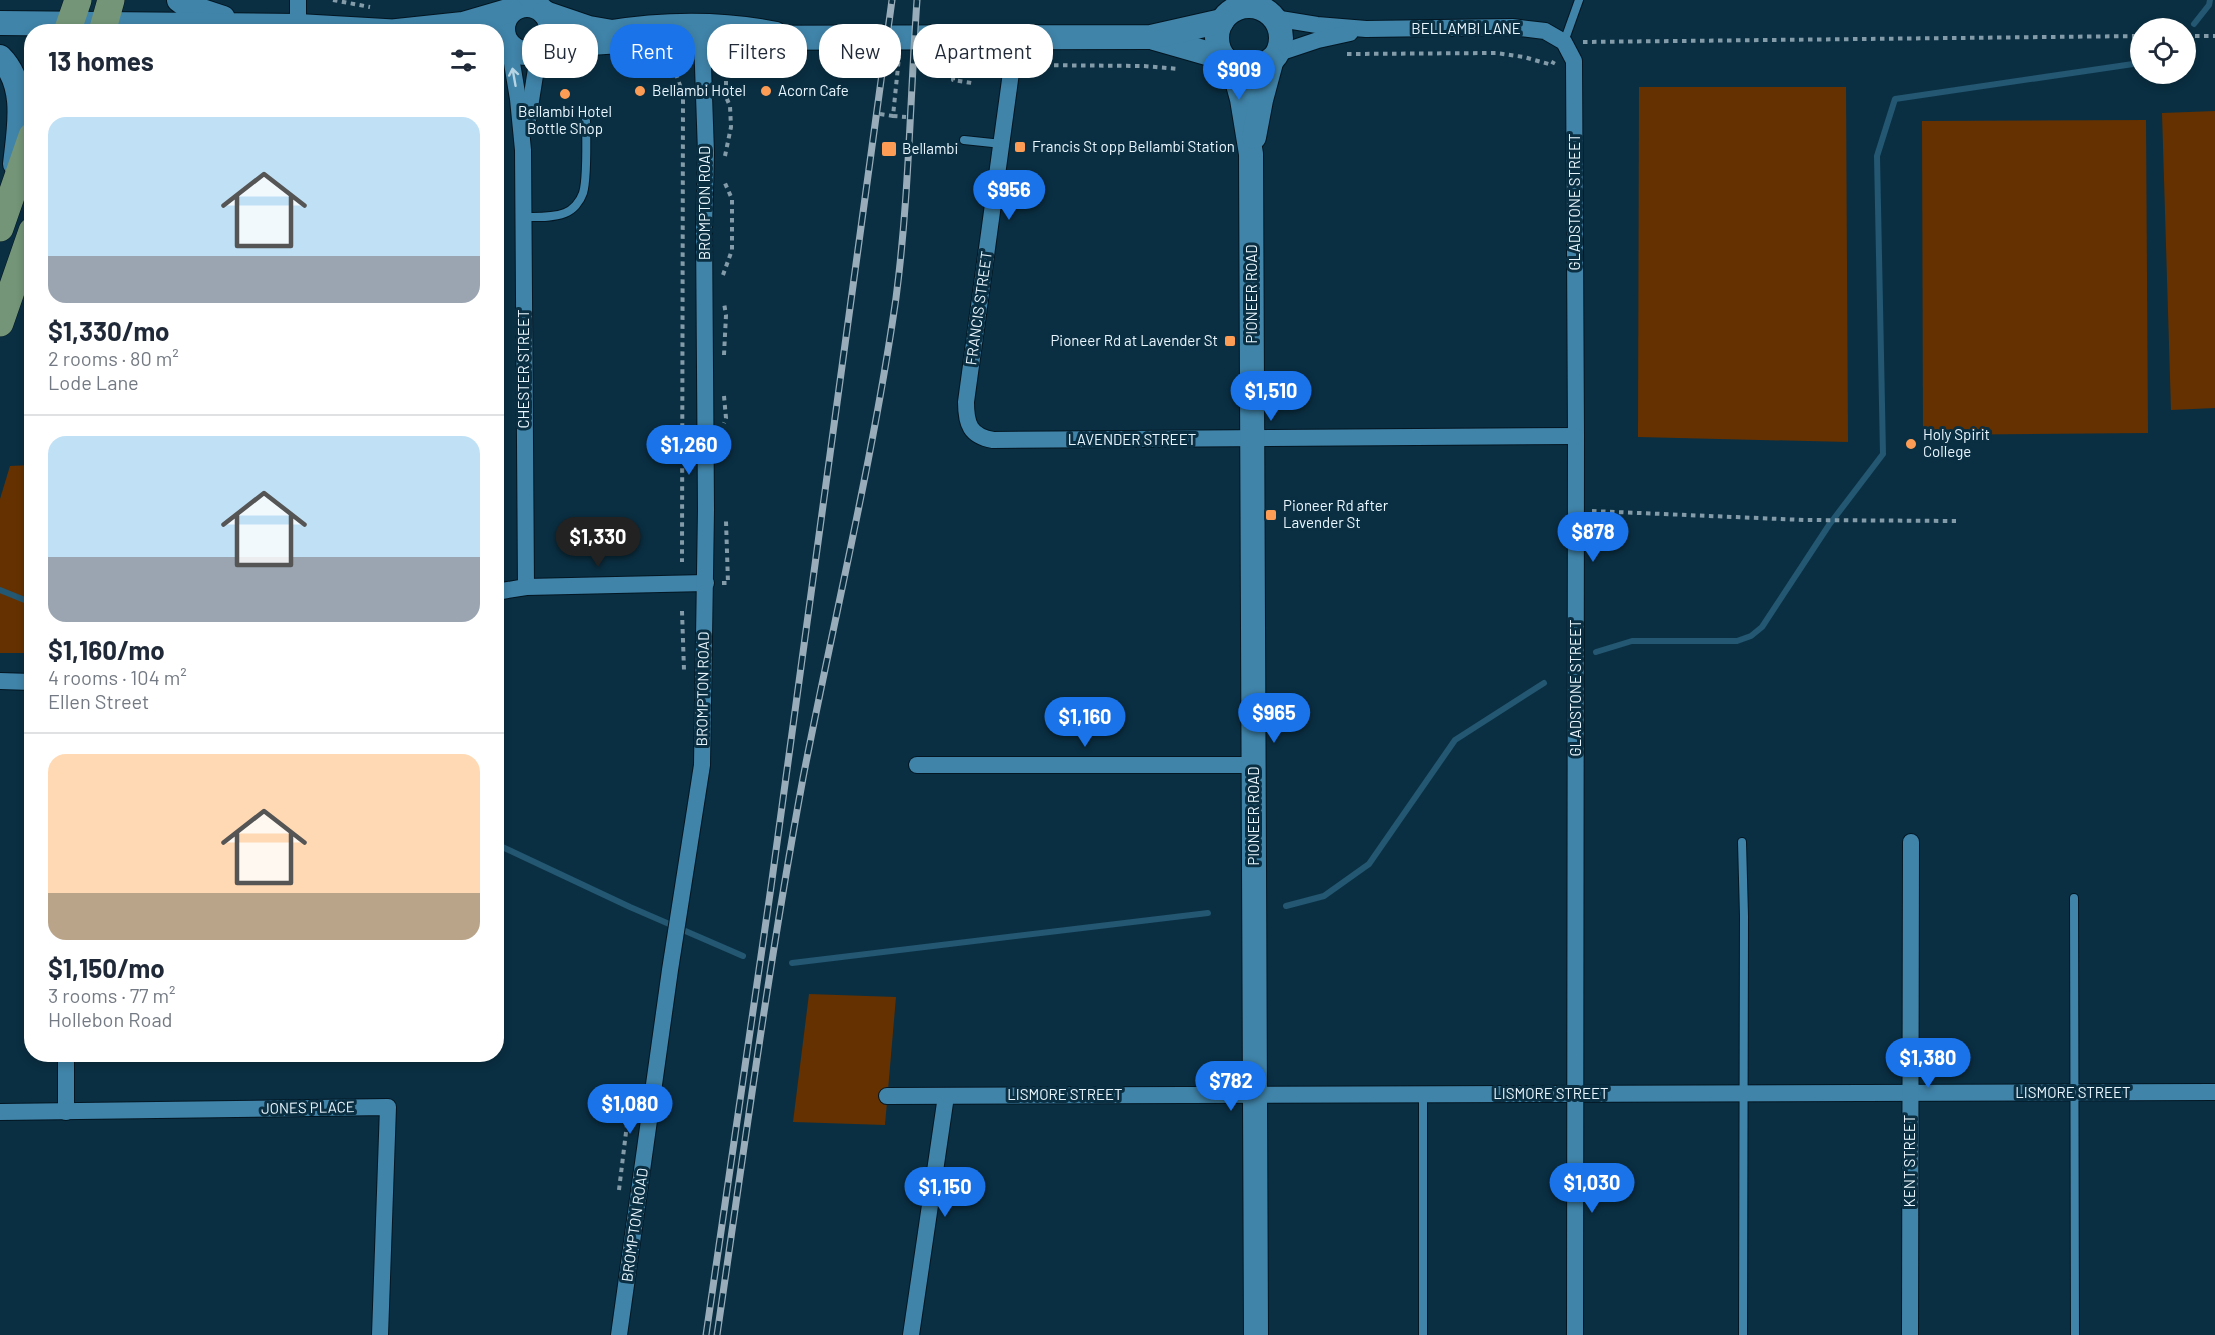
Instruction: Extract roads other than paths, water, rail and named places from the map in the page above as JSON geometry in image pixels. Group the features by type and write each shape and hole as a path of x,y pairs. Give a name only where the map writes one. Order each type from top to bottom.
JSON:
{"main road":[{"path":"179,0 206,13 245,24"},
{"path":"463,24 514,6 527,4 541,7 566,21 610,32"},
{"path":"503,24 514,6"},
{"path":"1151,37 1241,7 1251,6 1269,10"},
{"path":"541,7 550,24"},
{"name":"PIONEER ROAD","path":"1251,154 1261,100 1281,35 1279,26 1269,10"},
{"name":"PIONEER ROAD","path":"1230,11 1218,30 1217,40 1229,62 1242,99 1251,154 1256,1335"},
{"path":"0,23 71,18 210,24"},
{"path":"1053,36 1151,37 1250,70 1266,65 1274,56"},
{"path":"695,40 913,37"},
{"path":"504,43 514,50 522,52"},
{"path":"0,57 14,75 19,102 20,122 12,193"},
{"path":"0,228 24,159"},
{"path":"0,323 24,254"}],"street":[{"path":"298,0 298,24"},
{"name":"BELLAMBI LANE","path":"1269,10 1317,25 1366,29 1512,27 1545,31 1564,42"},
{"path":"602,30 645,23 742,24 814,37"},
{"name":"BELLAMBI LANE","path":"1274,56 1318,40 1366,29"},
{"name":"BROMPTON ROAD","path":"620,1335 702,765 706,583 704,239 706,153 702,38"},
{"name":"GLADSTONE STREET","path":"1564,42 1574,61 1575,1335"},
{"path":"504,43 518,99 523,150"},
{"path":"523,150 536,78"},
{"name":"FRANCIS STREET","path":"966,402 1011,78"},
{"name":"CHESTER STREET","path":"523,150 526,587"},
{"name":"LAVENDER STREET","path":"966,402 970,428 979,436 993,440 1576,436"},
{"path":"504,591 526,587 706,583"},
{"path":"0,681 24,682"},
{"path":"917,765 1253,765"},
{"name":"KENT STREET","path":"1910,1335 1911,842"},
{"path":"66,1062 66,1112"},
{"name":"LISMORE STREET","path":"887,1096 2215,1092"},
{"path":"911,1335 946,1096"},
{"name":"JONES PLACE","path":"0,1112 388,1107 380,1335"}],"lane":[{"path":"1564,42 1579,0"},
{"path":"523,217 559,215 573,208 580,199 584,186 586,114"},
{"path":"964,140 1002,144"},
{"path":"1742,842 1744,916 1743,1335"},
{"path":"2074,898 2075,1335"},
{"path":"1423,1094 1423,1335"}],"waterway":[{"path":"2196,21 2209,5 2210,0"},
{"path":"1596,652 1632,641 1737,641 1751,636 1762,627 1829,525 1883,454 1877,156 1895,99 2130,64"},
{"path":"0,590 24,600"},
{"path":"1286,906 1324,896 1369,864 1455,740 1544,683"},
{"path":"504,848 630,907 743,956"},
{"path":"792,963 1208,913"}],"railway":[{"path":"706,1335 771,887 892,0"},
{"path":"717,1335 757,1056 791,847 815,718 865,478 896,298 907,186 917,0"}],"place":[{"name":"Bellambi Hotel","path":"640,91"},
{"name":"Acorn Cafe","path":"766,91"},
{"name":"Bellambi Hotel Bottle Shop","path":"565,94"},
{"name":"Francis St opp Bellambi Station","path":"1020,147"},
{"name":"Bellambi","path":"889,149"},
{"name":"Pioneer Rd at Lavender St","path":"1230,341"},
{"name":"Holy Spirit College","path":"1911,444"},
{"name":"Pioneer Rd after Lavender St","path":"1271,515"}]}
